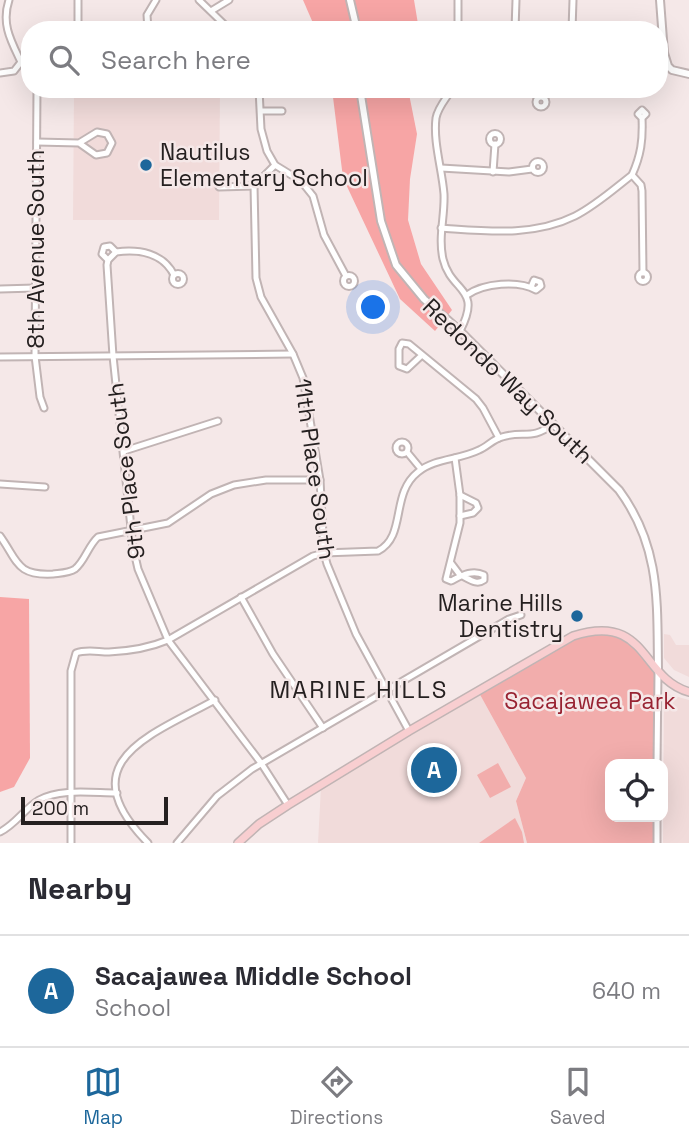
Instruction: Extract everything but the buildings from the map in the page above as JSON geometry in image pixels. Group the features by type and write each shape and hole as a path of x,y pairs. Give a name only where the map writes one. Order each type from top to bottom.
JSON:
{"main road":[{"path":"238,843 259,824 288,805 409,731 555,645 583,633 606,631 624,636 642,650 672,684 689,692"}],"street":[{"path":"0,73 14,71 21,62 6,32 9,0"},
{"path":"78,0 78,21"},
{"path":"147,21 147,15 156,0"},
{"path":"199,0 219,21"},
{"path":"211,11 229,0"},
{"path":"350,0 355,21"},
{"path":"458,0 458,21"},
{"path":"515,21 516,0"},
{"path":"572,21 573,0"},
{"path":"660,0 661,21"},
{"path":"668,66 676,72 689,74"},
{"name":"8th Avenue South","path":"37,98 35,356 44,408"},
{"path":"260,98 264,141 275,165 301,181 313,196 324,235 345,276"},
{"name":"Redondo Way South","path":"361,98 384,236 402,276 619,490 633,512 652,563 657,586 658,669"},
{"path":"446,98 436,118 444,203 442,252 446,269 467,295 468,310 460,331"},
{"path":"261,111 282,111"},
{"path":"441,228 484,231 540,229 574,216 632,175 641,155 642,118"},
{"path":"37,142 79,144 96,155 107,153 112,143 107,134 97,132 79,144"},
{"path":"493,172 495,145"},
{"path":"219,187 254,187 275,165"},
{"path":"441,169 466,168 493,172 522,172 532,169"},
{"path":"632,175 641,184 642,191 643,273"},
{"name":"11th Place South","path":"254,187 256,278 261,297 293,354 305,387 320,480 324,553 343,607 409,731"},
{"name":"9th Place South","path":"111,256 102,254 104,247 110,246 111,256 113,356 131,531 138,569 168,640 261,763 288,805"},
{"path":"111,256 141,252 170,266 174,275"},
{"path":"467,295 485,285 531,287"},
{"path":"0,289 35,288"},
{"path":"422,355 408,369 400,367 398,352 402,343 408,343 480,404 499,438"},
{"path":"0,357 293,354"},
{"path":"124,451 218,421"},
{"path":"71,843 71,671 75,654 83,651 138,649 168,640 306,560 324,553 382,549 394,534 404,489 421,469 480,450 499,438 534,435 553,424"},
{"path":"407,452 421,469"},
{"path":"451,563 462,576 451,582 447,580 447,573 458,538 460,516 455,458"},
{"path":"0,536 14,561 24,571 40,574 71,571 78,566 98,537 168,523 211,494 234,485 266,480 320,480"},
{"path":"0,484 45,487"},
{"path":"460,495 476,503 478,508 473,513 460,516"},
{"path":"241,597 273,654 323,728"},
{"path":"177,843 212,801 261,763 509,619 521,615"},
{"path":"657,759 658,669"},
{"path":"148,843 125,814 117,793 117,771 129,750 147,737 215,700"},
{"path":"0,832 39,800 50,795 117,793"},
{"path":"657,822 657,843"}],"shaded area":[{"path":"303,0 414,0 418,21 312,21"},
{"name":"Nautilus Elementary School","path":"74,98 220,98 219,220 73,220"},
{"path":"333,98 410,98 417,134 410,179 408,220 421,264 452,310 435,331 400,299 343,178"},
{"path":"0,597 29,599 30,758 14,787 0,792"},
{"path":"664,634 670,635 676,645 689,645 689,677 674,670 664,658"},
{"path":"478,691 526,778 516,801 527,843 318,843 321,787"},
{"path":"664,693 689,700 689,843 663,843 663,822 668,822 668,759 664,759"}],"green space":[{"name":"Sacajawea Park","path":"583,633 618,634 658,669 657,759 605,759 605,822 657,822 657,843 527,843 516,801 526,778 478,691"},
{"path":"498,763 511,787 490,798 477,775"},
{"path":"515,818 524,843 479,843"}],"place":[{"name":"Nautilus Elementary School","path":"146,165"},
{"name":"Marine Hills Dentistry","path":"577,616"},
{"name":"Sacajawea Middle School","path":"434,770"}],"district":[{"name":"MARINE HILLS","path":"359,689"}]}
